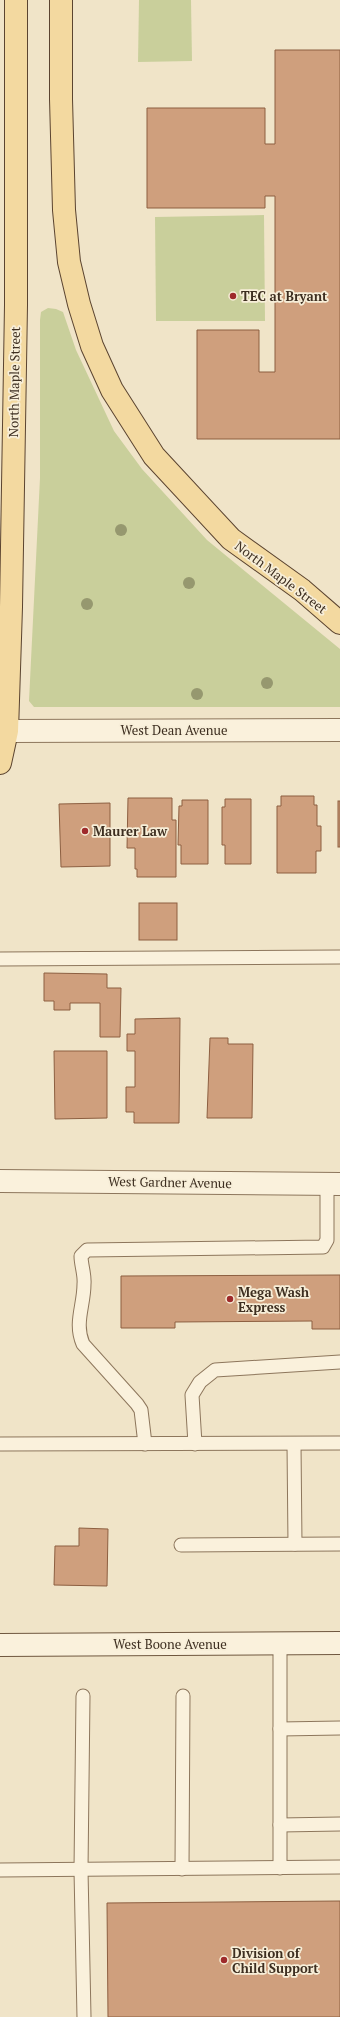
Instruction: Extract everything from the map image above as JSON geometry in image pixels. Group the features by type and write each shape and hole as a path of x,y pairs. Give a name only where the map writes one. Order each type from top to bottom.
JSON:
{"main road":[{"name":"North Maple Street","path":"0,763 7,731 16,297 16,0"},
{"name":"North Maple Street","path":"61,0 60,98 64,210 69,262 79,304 92,346 112,390 154,456 231,539 302,590 340,623"}],"street":[{"name":"West Dean Avenue","path":"7,731 340,730"},
{"name":"West Gardner Avenue","path":"0,1181 333,1184"},
{"name":"West Boone Avenue","path":"0,1645 340,1643"}],"lane":[{"path":"0,958 340,957"},
{"path":"145,1444 141,1410 83,1344 79,1334 78,1324 85,1283 81,1256 87,1250 323,1248 327,1240 333,1184"},
{"path":"196,1444 192,1395 200,1382 215,1370 340,1362"},
{"path":"0,1444 340,1443"},
{"path":"294,1444 295,1544"},
{"path":"181,1545 340,1544"},
{"path":"280,1643 280,1868"},
{"path":"83,1696 81,1870 84,2017"},
{"path":"182,1869 183,1696"},
{"path":"280,1729 340,1728"},
{"path":"280,1825 340,1824"},
{"path":"0,1870 340,1867"}],"green space":[{"path":"139,0 191,0 192,61 138,62"},
{"path":"264,215 265,321 156,321 155,217"},
{"path":"48,308 63,312 76,350 114,431 142,469 207,540 340,649 340,707 34,707 29,701 40,478 40,320 41,312"}],"building":[{"path":"275,50 340,50 340,439 197,439 197,330 259,330 259,372 275,372 275,196 265,196 265,208 147,208 147,108 265,108 265,144 275,144"},
{"path":"281,796 314,796 314,805 317,805 317,826 321,826 321,851 316,851 316,873 277,873 277,806 281,806"},
{"path":"128,798 172,798 172,820 176,820 176,877 137,877 137,869 135,869 135,848 127,848"},
{"path":"225,799 251,799 251,864 225,864 225,845 222,845 222,807 225,807"},
{"path":"182,800 208,800 208,864 181,864 181,845 178,845 179,806 182,806"},
{"path":"338,801 340,801 340,847 338,847"},
{"name":"Maurer Law","path":"110,803 110,866 61,867 59,804"},
{"path":"139,903 177,903 177,940 139,940"},
{"path":"44,973 107,974 107,988 121,988 120,1037 100,1037 100,1003 70,1003 70,1010 54,1010 54,1001 44,1001"},
{"path":"180,1018 179,1123 134,1123 134,1112 126,1112 126,1087 135,1087 135,1051 127,1051 127,1034 135,1034 135,1019"},
{"path":"210,1038 228,1038 228,1044 253,1044 252,1118 207,1118"},
{"path":"54,1051 107,1051 107,1118 55,1119"},
{"name":"Mega Wash Express","path":"340,1275 340,1329 312,1329 312,1321 175,1322 175,1328 121,1328 121,1276"},
{"path":"79,1528 108,1529 107,1586 54,1585 55,1546 79,1546"},
{"name":"Division of Child Support","path":"340,1901 340,2017 108,2017 107,1903"}],"place":[{"name":"TEC at Bryant","path":"233,296"},
{"name":"Maurer Law","path":"85,831"},
{"name":"Mega Wash Express","path":"230,1299"},
{"name":"Division of Child Support","path":"224,1960"}]}
